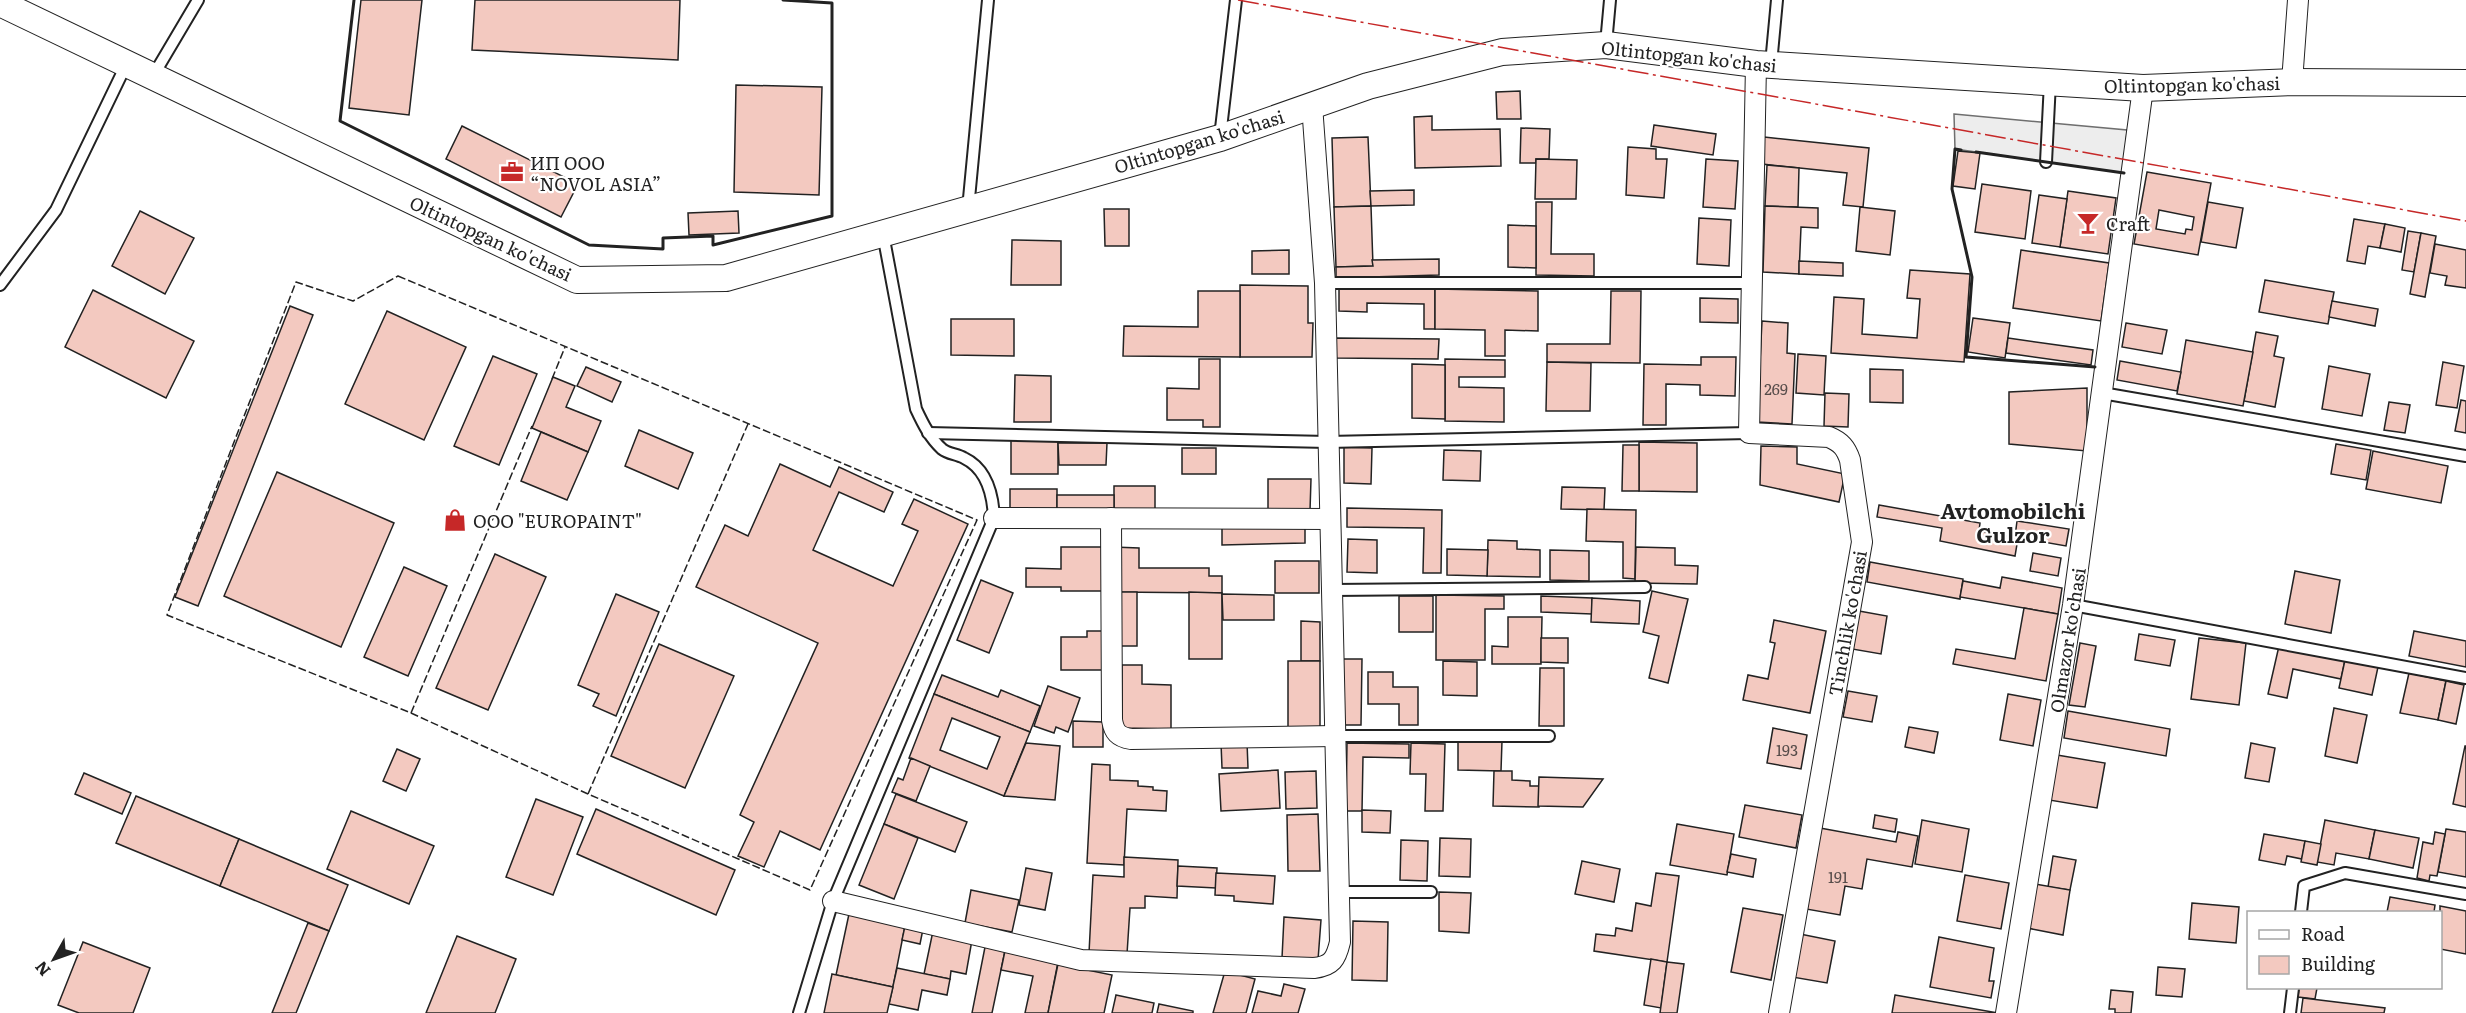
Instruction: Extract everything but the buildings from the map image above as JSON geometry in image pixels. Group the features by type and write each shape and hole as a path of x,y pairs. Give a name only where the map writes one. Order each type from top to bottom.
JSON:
{"street":[{"path":"2292,82 2298,0"},
{"name":"Oltintopgan ko'chasi","path":"0,3 577,280 726,278 1220,138 1368,86 1502,52 1606,45 1763,64 2143,88 2292,82 2466,83"},
{"path":"1749,433 1752,283 1763,64"},
{"name":"Olmazor ko'chasi","path":"2006,1013 2073,605 2143,88"},
{"path":"834,901 1081,960 1314,968 1327,966 1336,957 1340,942 1325,283 1312,105"},
{"name":"Tinchlik ko'chasi","path":"1749,433 1829,437 1840,441 1847,450 1850,460 1862,542 1779,1013"},
{"path":"994,518 1330,519"},
{"path":"1111,518 1112,720 1114,731 1121,737 1131,739 1335,736"}],"lane":[{"path":"153,76 198,0"},
{"path":"968,210 988,0"},
{"path":"1220,138 1236,0"},
{"path":"1606,45 1610,0"},
{"path":"1763,64 1777,0"},
{"path":"0,285 56,210 127,63"},
{"path":"2046,162 2050,82"},
{"path":"799,1013 834,901 994,518 993,499 986,478 966,458 944,451 928,433 916,409 883,234"},
{"path":"1325,283 1752,283"},
{"path":"2102,393 2466,456"},
{"path":"928,433 1328,442 1749,433"},
{"path":"1332,590 1645,587"},
{"path":"2073,605 2466,678"},
{"path":"1335,736 1549,736"},
{"path":"2301,911 2304,886 2345,873 2466,894"},
{"path":"1339,892 1431,892"},
{"path":"2290,1013 2293,989"}],"shaded area":[{"path":"1954,114 2127,130 2124,173 1955,149"}],"fence":[{"path":"398,276 977,520 810,890 588,794 411,713 167,615 296,282 353,301 398,276"},
{"path":"552,379 565,347"},
{"path":"588,794 748,424"},
{"path":"411,713 532,426"}],"wall":[{"path":"354,0 340,121 589,245 663,249 663,238 713,236 713,245 832,216 832,3 783,0"},
{"path":"1961,150 1955,149 1952,189 1972,277 1966,357 2095,367"},
{"path":"1976,152 2124,173"}],"power":[{"path":"1238,0 2466,221"}],"place":[{"name":"ИП ООО “NOVOL ASIA”","path":"512,172"},
{"name":"Craft","path":"2088,223"},
{"name":"OOO \"EUROPAINT\"","path":"455,520"}],"district":[{"name":"Avtomobilchi Gulzor","path":"2013,521"}]}
